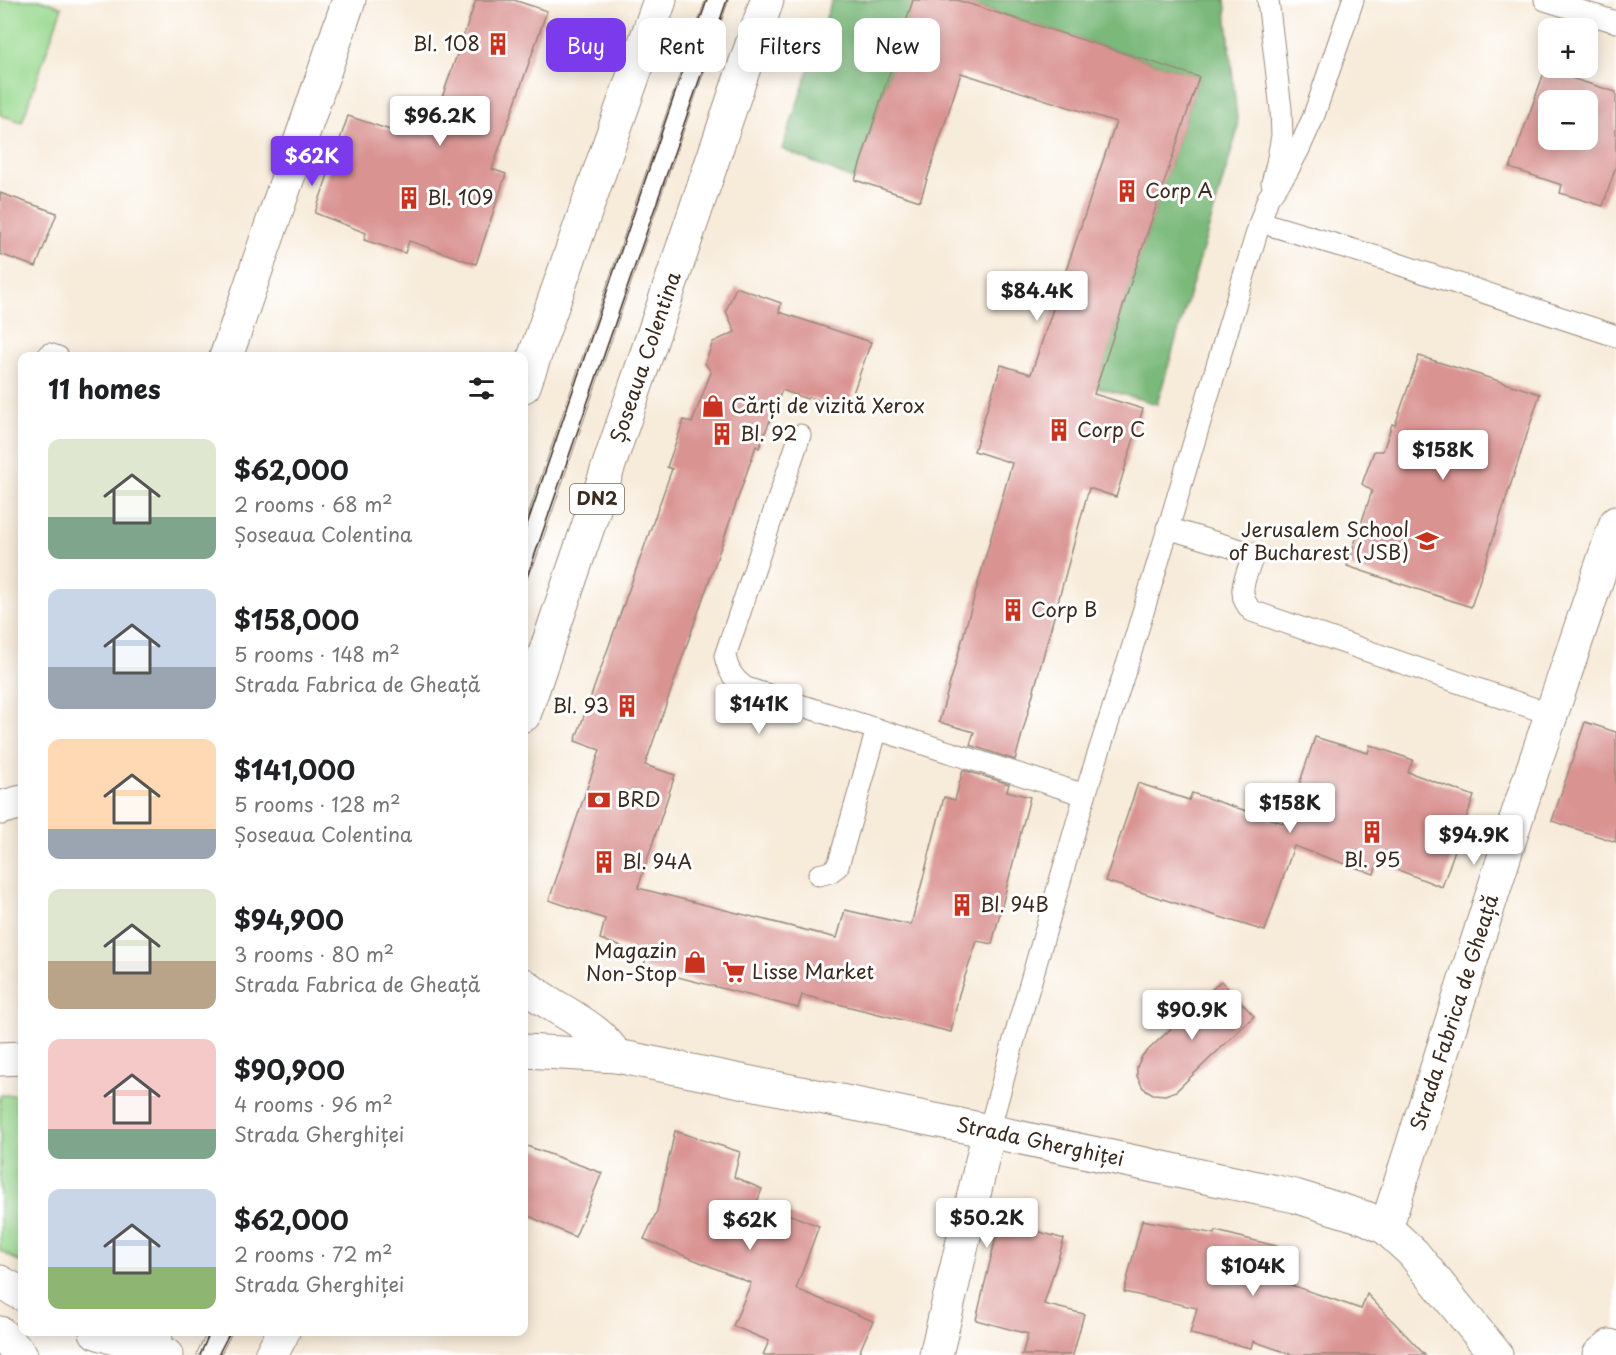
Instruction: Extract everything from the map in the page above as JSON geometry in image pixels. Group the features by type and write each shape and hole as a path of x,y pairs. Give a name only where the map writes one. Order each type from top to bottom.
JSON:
{"main road":[{"path":"228,352 349,0"},
{"path":"528,375 660,0"},
{"name":"Șoseaua Colentina","path":"528,703 767,0"},
{"name":"Strada Fabrica de Gheață","path":"1386,1228 1550,714 1616,523"},
{"path":"0,808 18,803"},
{"path":"528,988 598,1035 617,1056"},
{"name":"Strada Gherghiței","path":"528,1051 617,1056 989,1131 1295,1196 1346,1210 1386,1228 1413,1253 1496,1355"},
{"path":"0,1059 18,1058"},
{"path":"936,1355 989,1131"},
{"path":"0,1282 18,1292"},
{"path":"0,1333 21,1355"},
{"path":"110,1336 154,1348"},
{"path":"257,1355 279,1336"},
{"path":"271,1355 281,1336"}],"lane":[{"path":"528,548 717,0"},
{"path":"989,1131 1085,795 1131,652 1278,163 1282,136 1281,109 1269,0"},
{"path":"1268,198 1287,172 1313,118 1353,0"},
{"path":"1545,0 1616,22"},
{"path":"1260,222 1374,256 1616,336"},
{"path":"800,435 725,656 728,668 739,684 1085,795"},
{"path":"1167,528 1254,554 1242,589 1242,598 1252,611 1550,714"},
{"path":"819,875 830,872 838,866 877,729"},
{"path":"208,1355 218,1336"}],"green space":[{"path":"0,0 42,0 62,7 22,122 0,115"},
{"path":"832,0 913,0 907,18 854,18 854,72 890,72 855,180 782,149 808,72 842,72 842,18 826,18"},
{"path":"957,0 1225,0 1238,129 1157,404 1096,387 1199,77"},
{"path":"0,1095 18,1095 18,1261 0,1251"}],"building":[{"path":"476,0 514,0 547,11 492,169 506,174 476,264 409,241 405,253 364,240 366,233 315,213 348,116 399,133 402,126 429,135"},
{"path":"913,0 957,0 1199,77 1094,394 1143,409 1116,497 1089,488 1015,760 970,745 974,732 939,722 1012,463 974,451 1001,365 1031,374 1116,122 961,73 920,201 855,180 890,72 940,72 940,18 907,18"},
{"path":"1542,78 1571,78 1616,92 1616,166 1603,206 1560,193 1562,185 1510,168"},
{"path":"0,193 57,213 36,267 0,254"},
{"path":"736,287 781,303 779,312 871,342 847,410 782,390 759,448 756,446 645,765 675,775 638,888 837,938 845,910 911,925 944,797 955,800 963,770 1009,784 1007,791 1030,797 992,944 977,941 959,994 951,1032 802,995 798,1008 643,968 647,956 600,939 605,919 549,900 600,750 575,741 672,469 667,467 684,420 692,423 711,372 705,363 713,342 735,332 726,311"},
{"path":"1419,356 1540,394 1471,607 1347,566 1372,491 1362,484 1374,451 1383,451 1392,424 1395,425"},
{"path":"1585,722 1616,732 1616,842 1552,821"},
{"name":"Bl. 95","path":"1315,737 1368,753 1370,745 1413,760 1408,772 1474,796 1442,887 1378,862 1374,874 1294,846 1265,931 1105,881 1138,783 1189,800 1192,793 1286,824"},
{"path":"1221,981 1254,1016 1176,1091 1165,1095 1153,1094 1143,1088 1137,1076 1137,1067 1142,1056"},
{"path":"675,1131 740,1152 734,1177 762,1189 757,1202 819,1226 796,1289 873,1321 858,1355 763,1355 769,1341 733,1326 751,1283 644,1239 657,1211"},
{"path":"528,1146 602,1173 575,1237 528,1216"},
{"path":"1000,1220 1064,1239 1044,1304 1084,1314 1073,1355 1022,1355 1028,1334 976,1320"},
{"path":"1142,1220 1215,1234 1216,1231 1276,1246 1268,1277 1361,1309 1367,1294 1425,1355 1293,1355 1253,1341 1251,1348 1190,1334 1197,1308 1124,1292"}],"tram line":[{"path":"528,521 707,0"},
{"path":"528,574 727,0"},
{"path":"200,1355 208,1336"},
{"path":"218,1355 228,1336"}],"place":[{"name":"Bl. 108","path":"498,44"},
{"name":"Corp A","path":"1127,191"},
{"name":"Bl. 109","path":"409,198"},
{"name":"Cărți de vizită Xerox","path":"713,406"},
{"name":"Corp C","path":"1059,430"},
{"name":"Bl. 92","path":"722,434"},
{"name":"Jerusalem School of Bucharest (JSB)","path":"1427,541"},
{"name":"Corp B","path":"1013,610"},
{"name":"Bl. 93","path":"627,706"},
{"name":"BRD","path":"599,800"},
{"name":"Bl. 95","path":"1372,832"},
{"name":"Bl. 94A","path":"604,862"},
{"name":"Bl. 94B","path":"962,905"},
{"name":"Magazin Non-Stop","path":"695,962"},
{"name":"Lisse Market","path":"734,972"}]}
